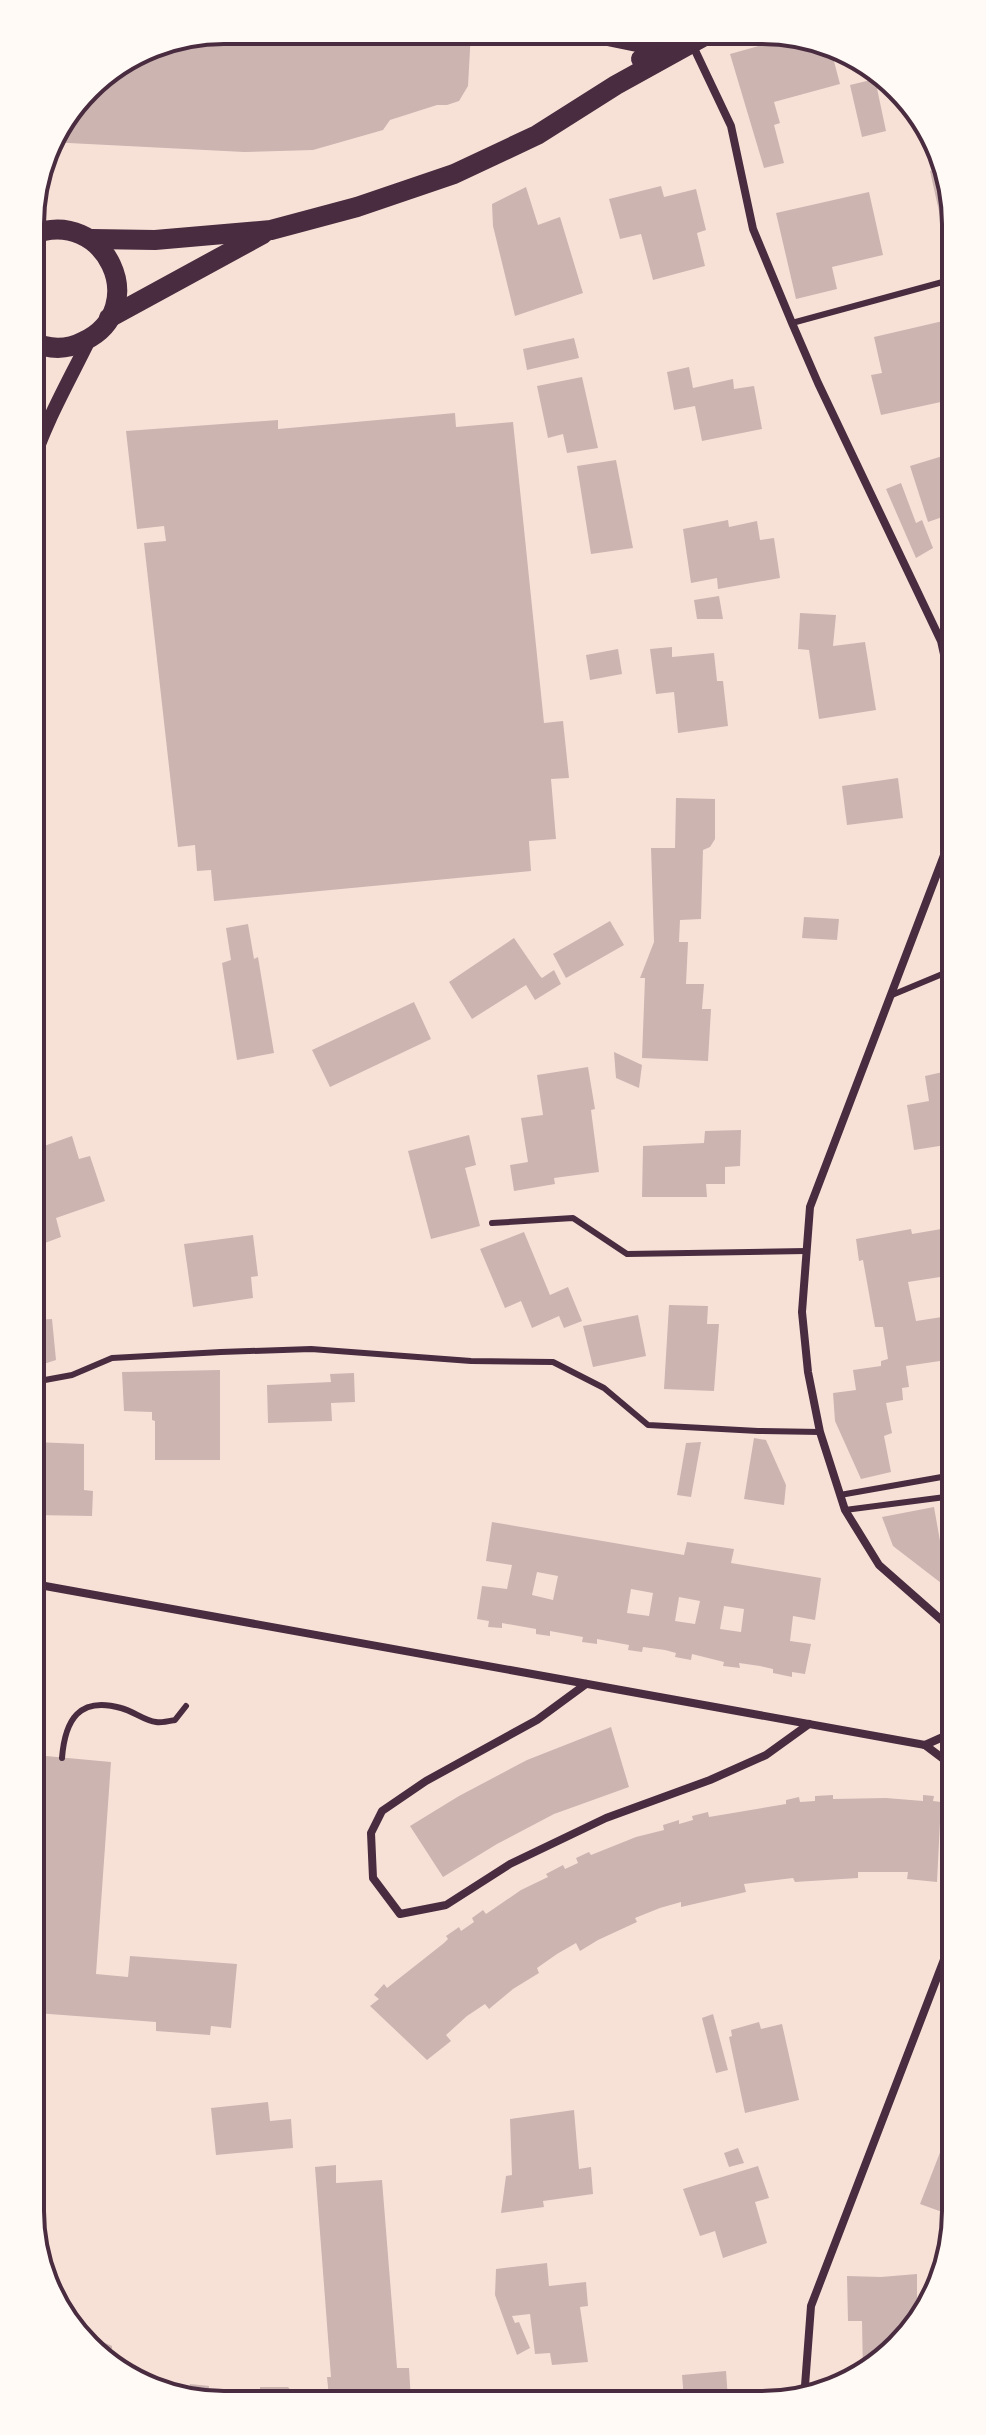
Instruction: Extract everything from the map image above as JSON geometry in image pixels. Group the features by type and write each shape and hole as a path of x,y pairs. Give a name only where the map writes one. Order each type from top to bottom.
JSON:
{"main road":[{"path":"616,85 627,70 652,51 671,44"},
{"path":"92,239 155,240 271,230 357,207 454,174 537,135 680,44"},
{"path":"44,230 60,228 77,232 92,239 105,252 117,284 116,302 109,318"},
{"path":"44,344 57,348 75,346 90,338 109,318 271,230"}],"street":[{"path":"618,44 652,51"},
{"path":"696,44 731,126 753,229 818,383 942,646"},
{"path":"44,433 90,338"},
{"path":"942,861 810,1207 802,1312 808,1372 820,1432 845,1510 879,1565 942,1620"},
{"path":"44,1586 925,1745 942,1758"},
{"path":"586,1684 537,1720 426,1781 382,1811 371,1833 373,1878 400,1914 446,1905 510,1864 606,1818 710,1780 766,1755 809,1724"},
{"path":"925,1745 942,1737"},
{"path":"805,2386 811,2306 942,1965"}],"lane":[{"path":"792,323 942,282"},
{"path":"892,995 942,974"},
{"path":"492,1223 573,1218 627,1254 806,1251"},
{"path":"44,1380 72,1375 112,1358 221,1352 311,1349 471,1361 553,1362 604,1388 648,1425 820,1432"},
{"path":"840,1495 942,1477"},
{"path":"845,1510 942,1497"},
{"path":"62,1758 68,1722 80,1709 102,1705 122,1708 155,1722 175,1720 186,1706"}],"building":[{"path":"224,44 470,44 468,86 459,101 390,120 383,130 313,150 244,152 64,143 81,114 105,89 134,68 177,50"},
{"path":"774,44 797,47 833,59 840,84 774,102 780,123 774,125 784,163 764,168 730,54"},
{"path":"871,80 876,85 886,131 862,137 850,85"},
{"path":"933,170 936,177 941,216 940,216 930,171"},
{"path":"661,186 664,197 696,189 706,230 697,233 705,266 653,280 641,234 620,239 609,199"},
{"path":"526,187 538,225 560,217 583,293 515,316 493,226 492,204"},
{"path":"869,192 883,255 832,267 837,289 796,299 776,213"},
{"path":"942,321 942,402 881,415 871,375 882,373 874,337"},
{"path":"574,338 579,358 527,370 523,349"},
{"path":"689,367 693,388 733,379 734,389 754,386 762,429 702,441 695,406 674,410 667,372"},
{"path":"582,377 598,448 567,453 563,434 548,438 537,386"},
{"path":"455,413 456,427 513,422 544,723 563,721 569,778 551,779 556,839 529,841 531,871 214,901 211,870 197,871 195,845 178,847 144,543 166,541 164,526 137,529 126,431 278,420 278,429"},
{"path":"942,456 942,517 928,522 910,466"},
{"path":"616,460 633,548 591,554 577,466"},
{"path":"901,483 916,523 922,520 933,548 916,558 886,489"},
{"path":"728,520 729,527 757,521 760,540 774,538 780,578 718,589 717,578 691,583 683,529"},
{"path":"719,596 723,619 697,619 694,600"},
{"path":"800,613 836,615 833,646 865,642 876,710 819,719 809,650 798,649"},
{"path":"672,647 672,657 714,653 717,681 723,681 728,726 678,733 674,692 656,694 650,649"},
{"path":"618,649 622,674 590,680 586,655"},
{"path":"898,778 903,818 847,825 842,786"},
{"path":"676,798 715,799 715,839 710,847 703,850 701,919 680,920 679,942 688,942 686,984 704,984 702,1009 711,1009 708,1061 642,1058 645,978 640,978 654,942 651,848 675,848"},
{"path":"804,917 839,919 837,940 802,938"},
{"path":"610,921 624,945 566,978 553,954"},
{"path":"248,924 254,959 258,957 274,1053 237,1060 222,963 231,960 226,928"},
{"path":"514,938 542,978 554,970 561,984 535,1000 526,985 472,1019 449,982"},
{"path":"414,1002 431,1039 330,1087 312,1050"},
{"path":"614,1052 642,1065 639,1088 616,1078"},
{"path":"588,1067 595,1109 591,1110 599,1172 554,1178 555,1184 514,1191 510,1165 528,1162 521,1118 543,1115 537,1075"},
{"path":"942,1072 942,1146 914,1150 907,1105 929,1101 925,1076"},
{"path":"741,1130 740,1166 725,1167 725,1184 706,1184 707,1197 642,1197 643,1146 704,1143 705,1131"},
{"path":"469,1135 476,1165 465,1168 480,1226 431,1239 408,1151"},
{"path":"72,1136 79,1159 90,1156 105,1201 56,1218 61,1237 44,1243 45,1203 44,1146"},
{"path":"911,1229 912,1234 942,1229 942,1277 908,1282 916,1321 942,1317 942,1361 906,1366 909,1387 902,1388 903,1400 886,1403 892,1433 884,1436 891,1472 861,1479 835,1421 833,1393 856,1390 853,1370 881,1366 881,1361 888,1359 883,1327 875,1327 863,1260 859,1261 856,1239"},
{"path":"524,1232 550,1295 568,1287 582,1321 564,1328 559,1316 532,1328 521,1301 505,1308 480,1249"},
{"path":"253,1235 258,1276 251,1277 253,1298 193,1307 184,1244"},
{"path":"669,1305 708,1306 707,1324 719,1324 714,1391 664,1389"},
{"path":"638,1315 646,1356 593,1367 583,1326"},
{"path":"44,1319 52,1319 56,1360 44,1364"},
{"path":"220,1370 220,1460 155,1460 155,1421 152,1420 152,1412 124,1411 122,1372"},
{"path":"354,1373 355,1402 331,1403 332,1421 268,1423 267,1385 331,1382 330,1374"},
{"path":"754,1438 766,1440 786,1485 784,1505 744,1499"},
{"path":"44,1442 84,1444 84,1490 93,1491 92,1516 44,1515"},
{"path":"701,1442 691,1497 677,1495 686,1443"},
{"path":"934,1507 942,1552 942,1584 893,1546 882,1517"},
{"path":"492,1522 684,1555 687,1542 734,1549 731,1563 821,1578 815,1620 793,1616 790,1641 811,1644 805,1674 792,1672 792,1677 773,1673 773,1669 739,1663 740,1668 723,1666 724,1662 692,1654 691,1660 675,1657 676,1653 665,1650 643,1647 642,1652 628,1650 629,1645 597,1639 597,1644 582,1642 583,1637 550,1631 550,1636 536,1634 536,1629 502,1623 502,1628 488,1627 489,1621 477,1619 482,1586 507,1589 512,1565 486,1561","holes":["537,1572 558,1576 553,1600 532,1595","631,1589 653,1593 649,1616 627,1613","679,1597 700,1601 695,1624 675,1621","724,1606 744,1609 741,1632 720,1629"]},
{"path":"611,1727 629,1787 554,1814 443,1877 410,1826 527,1760"},
{"path":"44,1756 111,1762 96,1974 128,1977 130,1956 237,1964 231,2028 211,2026 210,2035 156,2031 156,2022 44,2014"},
{"path":"833,1795 833,1799 923,1801 923,1795 934,1796 933,1801 941,1802 937,1882 907,1879 908,1872 858,1872 858,1878 795,1882 793,1878 744,1884 746,1892 681,1907 681,1902 660,1908 635,1918 637,1922 580,1951 576,1943 557,1954 537,1968 539,1973 489,2009 485,2004 467,2016 446,2035 451,2041 427,2060 370,2006 379,1999 374,1995 384,1984 387,1988 444,1943 448,1939 446,1936 459,1927 461,1931 474,1922 472,1918 483,1910 486,1914 521,1890 548,1877 546,1874 563,1865 565,1869 578,1863 576,1858 589,1852 591,1855 636,1837 664,1830 663,1825 693,1820 692,1816 708,1812 709,1817 786,1804 786,1800 799,1797 800,1802 815,1801 815,1796"},
{"path":"713,2014 728,2070 716,2073 702,2018"},
{"path":"759,2022 761,2029 782,2024 799,2100 745,2113 729,2037 732,2036 731,2030"},
{"path":"268,2102 270,2121 291,2119 293,2148 216,2155 211,2108"},
{"path":"574,2110 579,2169 591,2167 593,2194 543,2201 544,2207 501,2213 506,2176 512,2175 510,2119"},
{"path":"942,2147 942,2212 920,2204"},
{"path":"738,2148 744,2163 729,2167 724,2153"},
{"path":"336,2165 336,2183 382,2180 397,2368 409,2368 410,2391 328,2391 327,2377 331,2377 315,2167"},
{"path":"758,2166 769,2198 755,2202 767,2243 723,2258 715,2231 700,2236 683,2189"},
{"path":"547,2263 549,2286 586,2282 588,2306 580,2307 588,2362 552,2365 550,2353 535,2354 530,2314 512,2316 515,2323 519,2322 530,2348 517,2355 495,2295 496,2269"},
{"path":"917,2274 917,2303 905,2321 863,2360 862,2321 848,2321 847,2276"},
{"path":"726,2371 727,2391 683,2391 682,2375"},
{"path":"190,2384 209,2386 208,2391 190,2388"},
{"path":"260,2387 288,2387 291,2391 260,2391"}]}
